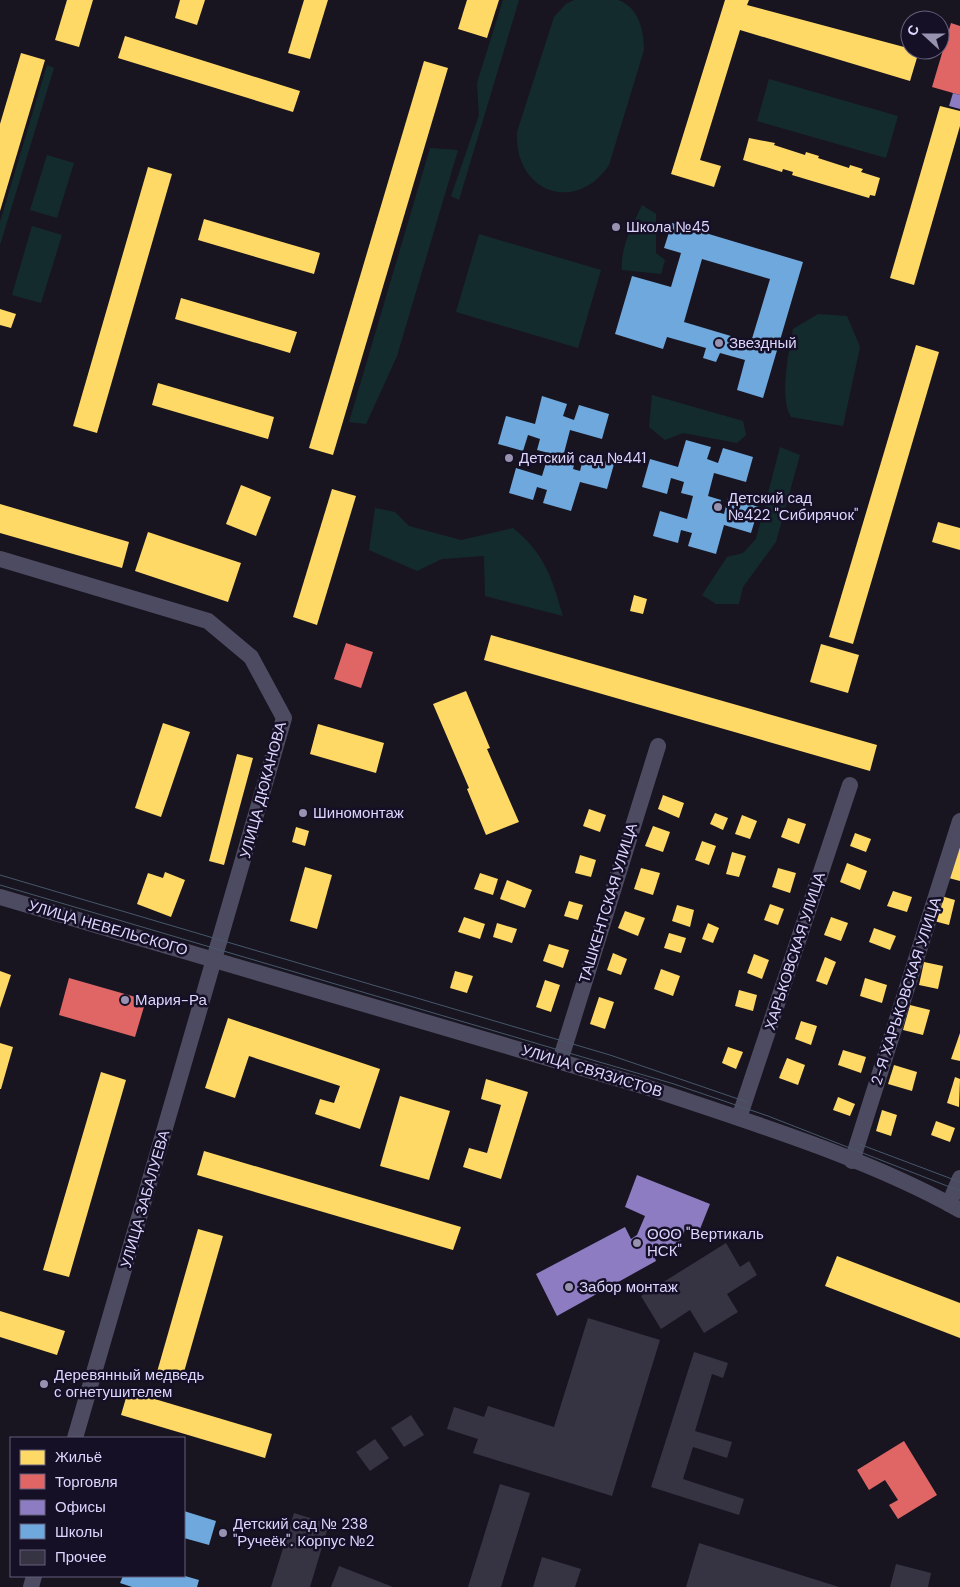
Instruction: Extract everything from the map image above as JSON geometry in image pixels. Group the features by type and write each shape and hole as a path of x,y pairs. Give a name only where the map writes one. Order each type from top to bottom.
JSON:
{"street":[{"name":"УЛИЦА ДЮКАНОВА","path":"0,559 208,621 251,658 274,696 284,718 215,960"},
{"name":"ТАШКЕНТСКАЯ УЛИЦА","path":"560,1061 658,746"},
{"name":"ХАРЬКОВСКАЯ УЛИЦА","path":"739,1118 850,785"},
{"name":"2-Я ХАРЬКОВСКАЯ УЛИЦА","path":"852,1160 960,821"},
{"name":"УЛИЦА НЕВЕЛЬСКОГО","path":"0,897 215,960"},
{"name":"УЛИЦА СВЯЗИСТОВ","path":"215,960 560,1061 739,1118 852,1160 955,1207"},
{"name":"УЛИЦА ЗАБАЛУЕВА","path":"75,1437 215,960"},
{"path":"955,1207 960,1178"}],"green space":[{"path":"503,0 519,0 459,200 451,196 479,115 477,83"},
{"path":"574,0 618,0 625,3 631,8 639,21 644,50 609,165 595,180 580,189 564,192 549,190 536,182 525,170 519,153 517,132 554,17 566,4"},
{"path":"47,65 54,68 0,245 0,222"},
{"path":"769,79 898,116 886,158 757,121"},
{"path":"430,148 458,150 397,356 366,424 349,422"},
{"path":"47,155 74,163 57,218 30,210"},
{"path":"642,205 656,214 656,253 665,260 661,274 622,270 625,245"},
{"path":"32,226 62,235 41,303 12,295"},
{"path":"479,234 601,270 578,348 456,312"},
{"path":"818,314 847,316 860,347 843,426 791,417 787,408 785,386 793,329"},
{"path":"652,395 743,421 746,435 737,443 683,433 665,440 649,427"},
{"path":"780,447 800,455 776,542 743,587 739,604 716,604 702,595 727,557 743,553 756,539"},
{"path":"375,508 395,512 409,526 461,540 513,528 533,547 540,557 551,578 563,616 485,596 484,556 442,559 417,571 369,550"}],"building: Жильё":[{"path":"67,0 93,0 79,47 55,40"},
{"path":"180,0 205,0 197,25 175,18"},
{"path":"304,0 328,0 310,59 288,53"},
{"path":"467,0 499,0 487,38 458,29"},
{"path":"725,0 749,0 747,5 900,46 900,60 916,60 910,81 740,30 700,160 721,166 714,187 671,174"},
{"path":"125,36 300,91 293,112 118,58"},
{"path":"21,53 45,60 0,211 0,124"},
{"path":"424,61 448,68 333,455 309,448"},
{"path":"940,106 960,111 960,126 914,285 890,278"},
{"path":"749,138 775,143 774,145 805,155 806,152 849,168 850,165 863,169 861,172 880,178 875,196 870,195 869,198 792,175 793,172 783,169 782,172 743,160"},
{"path":"148,167 172,174 97,433 73,426"},
{"path":"204,219 320,253 314,274 198,240"},
{"path":"181,298 297,332 290,353 175,319"},
{"path":"0,309 16,314 11,328 0,325"},
{"path":"916,345 939,352 853,644 829,637"},
{"path":"158,383 274,417 268,439 152,405"},
{"path":"241,485 271,497 256,536 226,524"},
{"path":"332,489 356,496 317,625 293,617"},
{"path":"0,504 129,542 122,568 0,533"},
{"path":"938,522 960,528 960,550 932,542"},
{"path":"148,532 241,563 228,602 135,571"},
{"path":"634,595 647,599 643,614 630,611"},
{"path":"491,635 877,745 870,771 484,660"},
{"path":"821,644 859,655 848,693 810,682"},
{"path":"466,691 490,748 487,749 519,822 486,835 467,789 469,788 433,704"},
{"path":"163,723 190,732 161,817 135,808"},
{"path":"318,724 384,743 376,773 310,754"},
{"path":"237,754 253,758 224,865 209,861"},
{"path":"663,795 684,803 679,818 658,809"},
{"path":"589,809 606,815 600,832 583,826"},
{"path":"715,813 728,818 723,830 710,824"},
{"path":"742,815 757,821 750,839 735,834"},
{"path":"788,818 806,824 799,844 781,837"},
{"path":"653,826 670,832 663,852 645,846"},
{"path":"296,827 309,831 305,846 292,842"},
{"path":"855,833 871,839 866,852 850,846"},
{"path":"702,841 716,846 709,865 695,860"},
{"path":"960,846 960,881 945,877"},
{"path":"732,852 746,856 739,877 726,874"},
{"path":"580,855 596,860 591,877 575,873"},
{"path":"847,863 867,871 860,890 840,882"},
{"path":"305,867 332,875 317,929 290,921"},
{"path":"641,868 660,873 653,895 634,889"},
{"path":"778,868 796,873 790,893 772,887"},
{"path":"165,872 185,880 171,917 137,904 148,873 163,878"},
{"path":"480,873 498,879 493,895 474,889"},
{"path":"507,880 532,890 525,908 500,899"},
{"path":"893,891 912,897 907,912 887,906"},
{"path":"941,896 955,900 949,925 934,921"},
{"path":"569,901 583,905 578,920 564,916"},
{"path":"770,904 784,909 778,925 764,920"},
{"path":"677,905 694,910 690,927 672,921"},
{"path":"625,911 645,918 638,936 618,928"},
{"path":"464,917 485,924 480,939 458,932"},
{"path":"831,917 848,923 841,941 824,935"},
{"path":"497,923 517,929 512,943 493,937"},
{"path":"708,923 719,928 713,943 702,939"},
{"path":"874,928 896,936 890,950 869,942"},
{"path":"669,933 686,938 681,953 664,948"},
{"path":"549,944 569,950 563,968 543,961"},
{"path":"613,953 627,959 621,975 607,970"},
{"path":"754,954 769,960 762,979 747,973"},
{"path":"825,957 836,962 827,985 816,981"},
{"path":"924,962 943,966 938,989 919,985"},
{"path":"661,969 680,976 673,996 654,989"},
{"path":"0,971 11,975 0,1008"},
{"path":"455,971 473,976 467,993 450,988"},
{"path":"865,978 887,985 882,1003 860,996"},
{"path":"545,980 560,985 551,1012 536,1007"},
{"path":"739,990 757,995 753,1011 735,1006"},
{"path":"599,997 614,1002 605,1029 590,1024"},
{"path":"910,1005 930,1010 923,1035 903,1030"},
{"path":"228,1018 380,1069 360,1129 315,1114 320,1099 334,1103 340,1086 249,1056 235,1098 205,1088"},
{"path":"801,1021 817,1026 811,1045 795,1039"},
{"path":"960,1033 960,1061 951,1059"},
{"path":"0,1043 13,1047 1,1089 0,1089"},
{"path":"728,1047 743,1052 736,1069 722,1063"},
{"path":"843,1050 866,1057 861,1073 838,1065"},
{"path":"787,1058 805,1065 798,1085 779,1078"},
{"path":"894,1065 917,1072 912,1091 888,1084"},
{"path":"101,1072 126,1080 69,1277 43,1270"},
{"path":"955,1077 960,1079 959,1107 947,1103"},
{"path":"486,1079 528,1092 501,1179 463,1167 469,1148 487,1153 501,1105 481,1099"},
{"path":"400,1096 450,1111 429,1180 380,1166"},
{"path":"838,1097 855,1104 850,1116 833,1110"},
{"path":"882,1110 897,1115 891,1136 876,1131"},
{"path":"936,1121 955,1128 950,1142 931,1135"},
{"path":"204,1151 461,1227 453,1250 197,1175"},
{"path":"198,1229 223,1236 182,1379 157,1372"},
{"path":"837,1256 960,1303 960,1338 825,1286"},
{"path":"0,1311 65,1331 57,1355 0,1337"},
{"path":"128,1391 272,1434 265,1458 121,1415"}],"building: Торговля":[{"path":"951,23 960,26 960,95 932,87 940,60 950,60"},
{"path":"346,643 373,652 361,688 334,679"},
{"path":"69,978 146,1000 135,1037 59,1015"},
{"path":"904,1441 937,1495 898,1519 889,1505 898,1500 885,1480 869,1490 857,1470"}],"building: Офисы":[{"path":"953,93 960,95 960,109 949,106"},
{"name":"ООО \"Вертикаль НСК\"","path":"637,1175 710,1204 698,1234 685,1230 675,1252 658,1246 653,1253 656,1261 557,1316 536,1274 625,1227 631,1239 637,1235 645,1216 625,1207"}],"building: Школы":[{"path":"672,223 803,262 763,398 737,390 745,360 720,353 716,362 703,358 706,348 667,337 663,349 615,334 632,276 671,287 681,253 664,248","holes":["702,259 770,279 751,342 684,322"]},
{"path":"542,396 567,404 563,416 574,420 579,405 609,414 602,439 570,430 564,453 576,457 573,469 580,471 584,455 614,464 607,489 580,482 571,511 543,503 547,490 537,487 533,500 509,493 516,468 542,476 549,453 537,450 540,439 528,435 523,451 498,444 506,416 535,424"},
{"path":"686,440 711,447 707,459 718,463 723,448 753,457 746,482 714,473 708,496 721,500 717,512 724,514 728,498 759,507 751,533 724,525 716,554 688,546 692,533 681,530 678,543 653,536 660,511 687,519 693,496 681,493 684,482 671,478 667,494 642,487 650,459 678,467"},
{"path":"185,1511 216,1521 209,1545 185,1538"},
{"path":"185,1576 199,1580 197,1587 132,1587 120,1583 123,1577"}],"building: Прочее":[{"path":"726,1243 740,1267 749,1261 757,1275 727,1294 738,1312 704,1333 690,1310 661,1329 641,1296"},
{"path":"588,1318 660,1340 612,1496 473,1453 478,1439 447,1429 454,1407 484,1417 488,1406 554,1427"},
{"path":"694,1352 728,1363 723,1378 712,1374 695,1431 732,1442 727,1458 693,1447 683,1479 744,1499 739,1515 651,1487"},
{"path":"411,1415 424,1435 404,1447 391,1428"},
{"path":"375,1439 389,1458 370,1471 356,1452"},
{"path":"500,1484 530,1493 501,1587 468,1587"},
{"path":"294,1513 329,1524 310,1587 271,1587"},
{"path":"699,1543 839,1587 686,1587"},
{"path":"542,1557 581,1569 575,1587 533,1587"},
{"path":"896,1564 931,1573 928,1587 890,1587"},
{"path":"339,1566 393,1587 331,1587"}],"tram line":[{"path":"0,875 610,1055 747,1102"},
{"path":"0,885 674,1084 768,1116 960,1191"},
{"path":"859,1144 960,1182"}],"place":[{"name":"Школа №45","path":"616,227"},
{"name":"Звездный","path":"719,343"},
{"name":"Детский сад №441","path":"509,458"},
{"name":"Детский сад №422 \"Сибирячок\"","path":"718,507"},
{"name":"Шиномонтаж","path":"303,813"},
{"name":"Мария-Ра","path":"125,1000"},
{"name":"ООО \"Вертикаль НСК\"","path":"637,1243"},
{"name":"Забор монтаж","path":"569,1287"},
{"name":"Деревянный медведь с огнетушителем","path":"44,1384"},
{"name":"Детский сад № 238 \"Ручеёк\". Корпус №2","path":"223,1533"}]}
